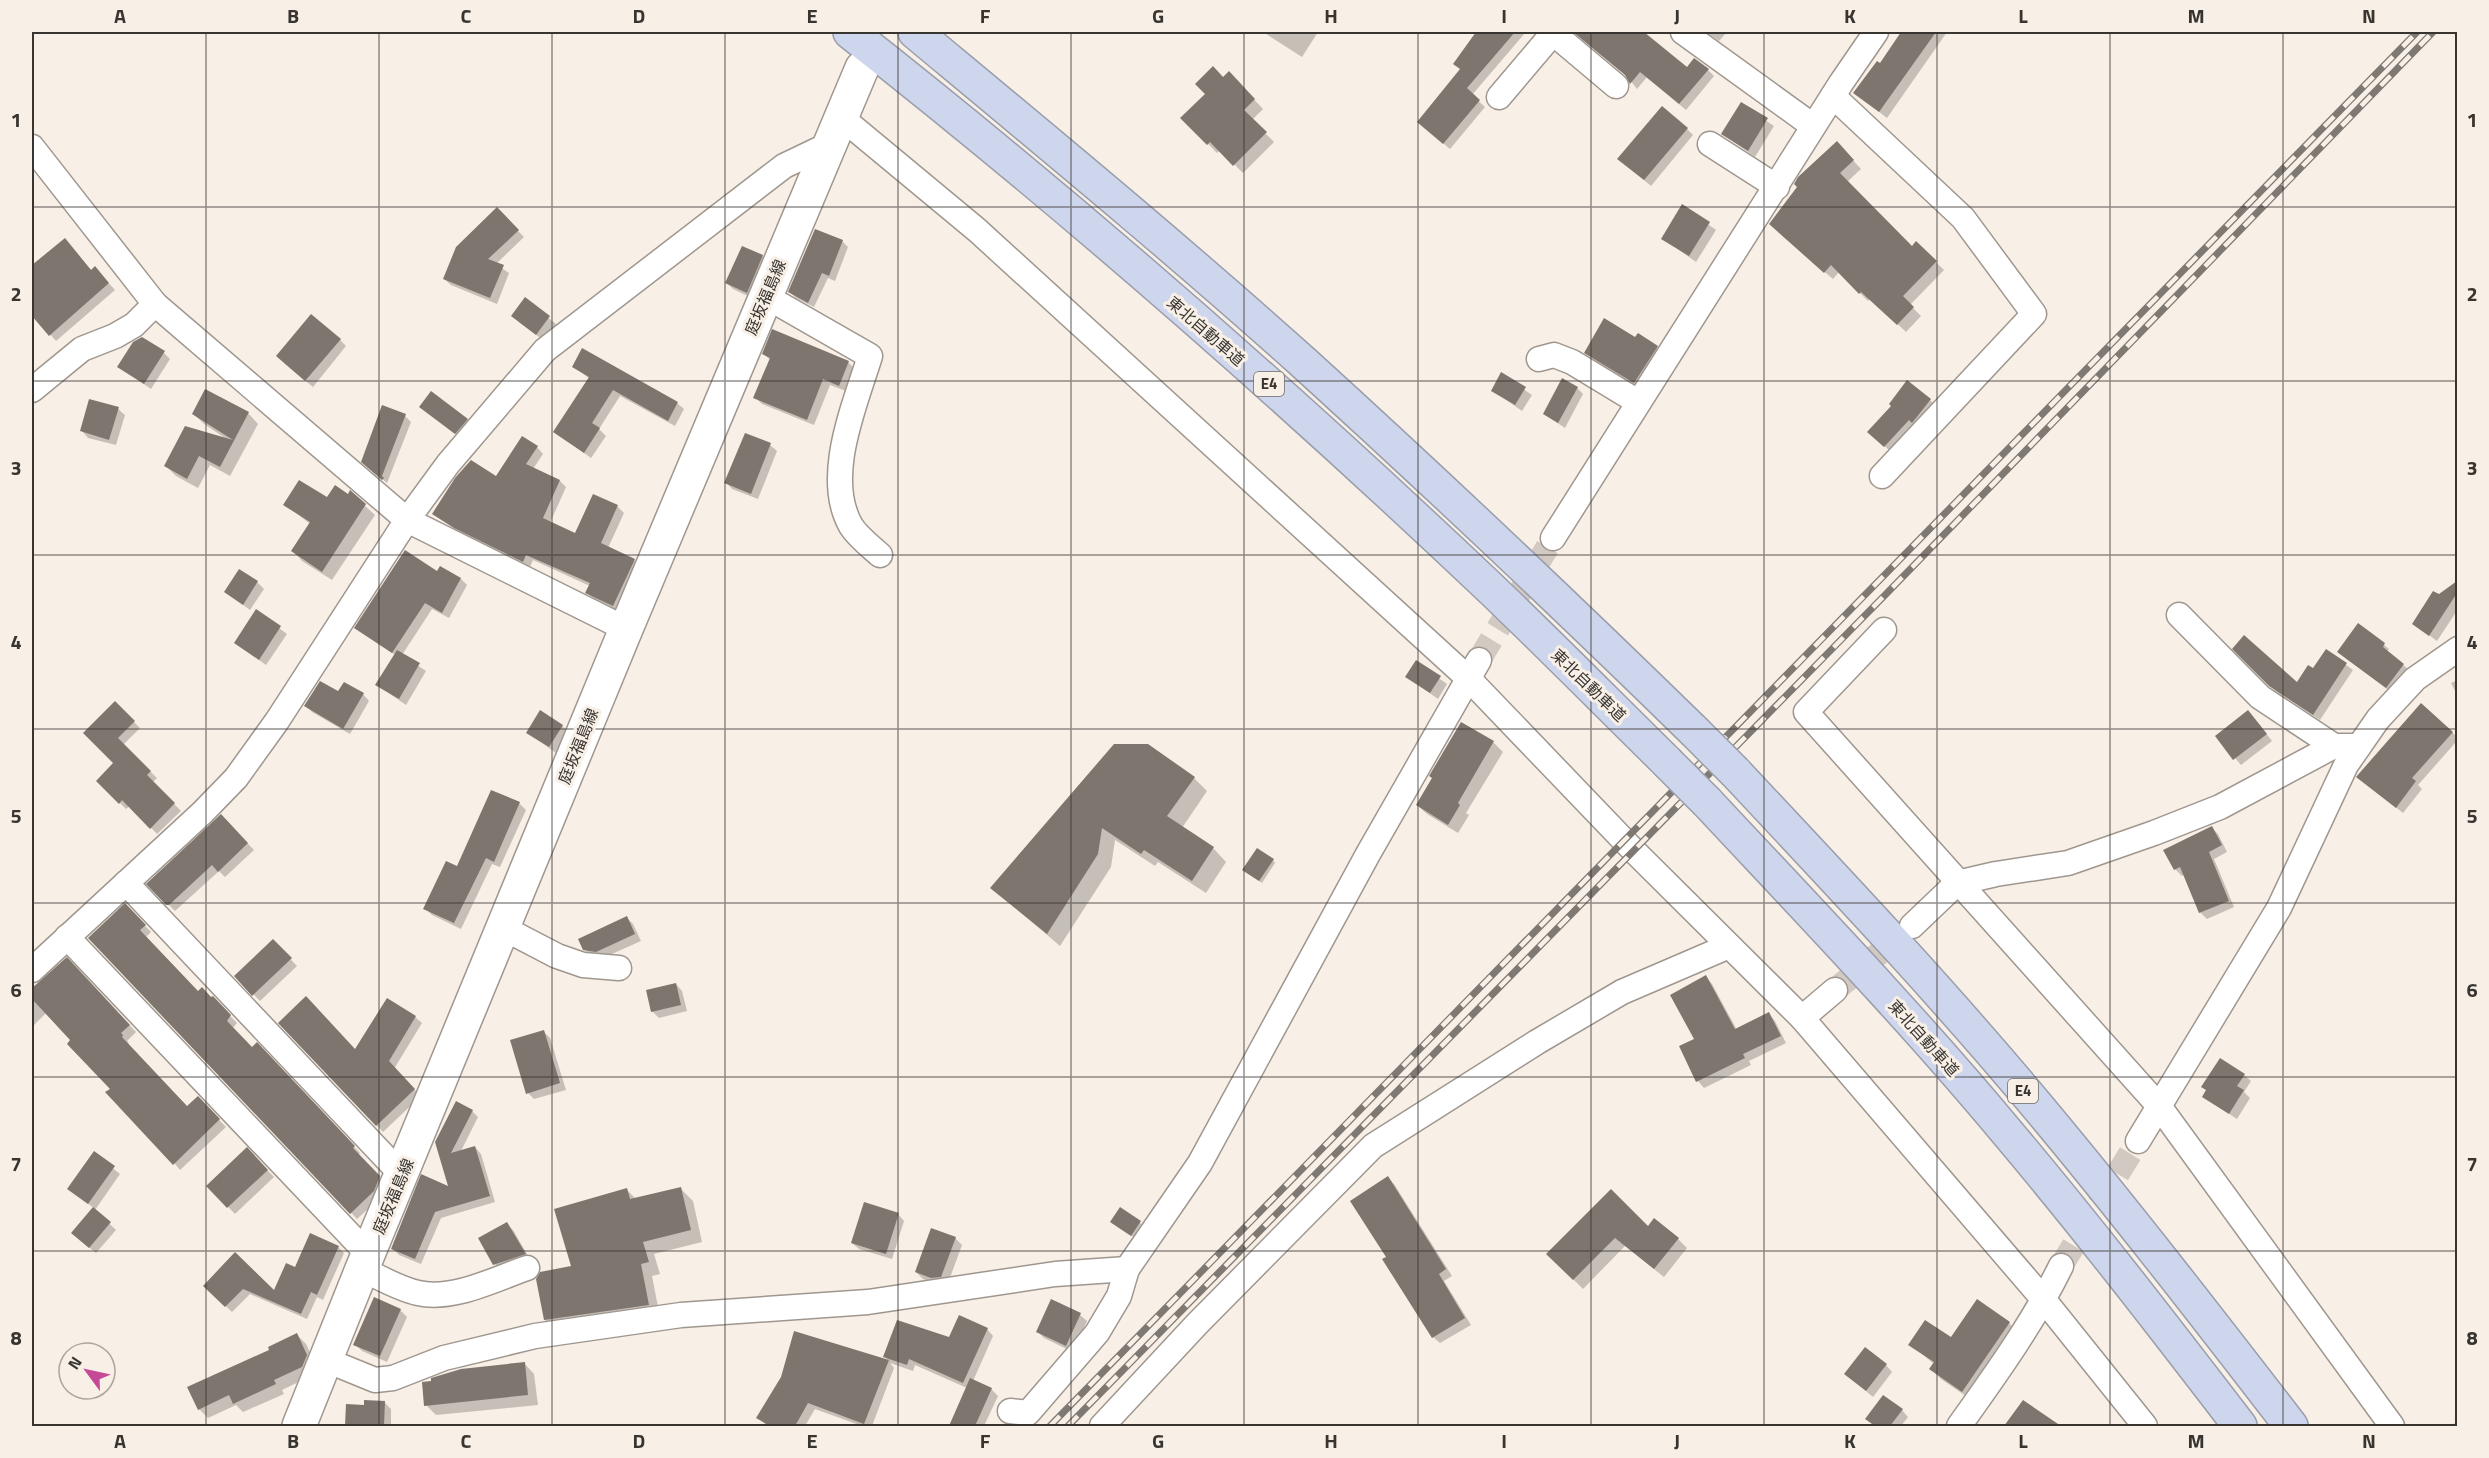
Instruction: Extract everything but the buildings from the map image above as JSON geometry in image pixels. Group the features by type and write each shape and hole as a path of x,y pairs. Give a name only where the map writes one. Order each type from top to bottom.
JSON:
{"highway":[{"name":"東北自動車道","path":"850,32 1067,211 1274,389 1486,585 1707,802 1800,901 2006,1130 2108,1256 2240,1426"},
{"name":"E4","path":"915,32 1096,183 1302,362 1509,552 1735,772 1905,954 2042,1112 2196,1302 2291,1426"}],"main road":[{"name":"庭坂福島線","path":"299,1426 626,629 862,68"}],"street":[{"path":"1499,97 1553,32 1616,86"},
{"path":"1683,32 1814,126"},
{"path":"1553,538 1833,96 1876,32"},
{"path":"1833,96 1963,218 2034,314 1882,476"},
{"path":"32,970 236,778 277,721 407,520 448,464 545,350 784,166 837,130 977,230 1474,670 1729,946 1802,1018 2044,1300 2145,1426"},
{"path":"1710,144 1777,187"},
{"path":"32,147 155,304 407,520 626,629"},
{"path":"765,296 870,356 838,474 842,501 851,526 880,555"},
{"path":"32,390 82,349 115,336 134,325 155,304"},
{"path":"1539,359 1554,355 1572,362 1638,402"},
{"path":"2179,615 2260,697 2334,746"},
{"path":"1884,630 1806,712 2159,1107 2392,1426"},
{"path":"2138,1141 2279,908 2346,765 2378,719 2415,679 2457,649"},
{"path":"1010,1412 1028,1413 1097,1332 1119,1296 1126,1269 1200,1163 1368,854 1474,670"},
{"path":"1912,926 1958,883 1996,874 2067,863 2220,807 2334,746 2359,746"},
{"path":"126,883 402,1175"},
{"path":"503,928 557,956 583,965 619,968"},
{"path":"67,938 365,1262 417,1293 438,1294 466,1289 527,1268"},
{"path":"1102,1426 1197,1324 1373,1146 1537,1042 1622,992 1729,946"},
{"path":"1802,1018 1835,990"},
{"path":"1959,1426 2014,1349 2044,1300 2061,1266"},
{"path":"326,1360 375,1380 393,1378 444,1358 535,1336 681,1315 868,1302 1055,1274 1126,1269"}],"tunnel":[{"path":"1479,660 1553,538"},
{"path":"1835,990 1906,931"},
{"path":"2061,1266 2138,1141"}],"railway":[{"path":"1050,1426 2417,32"},
{"path":"1068,1426 1888,592 2433,32"}]}
